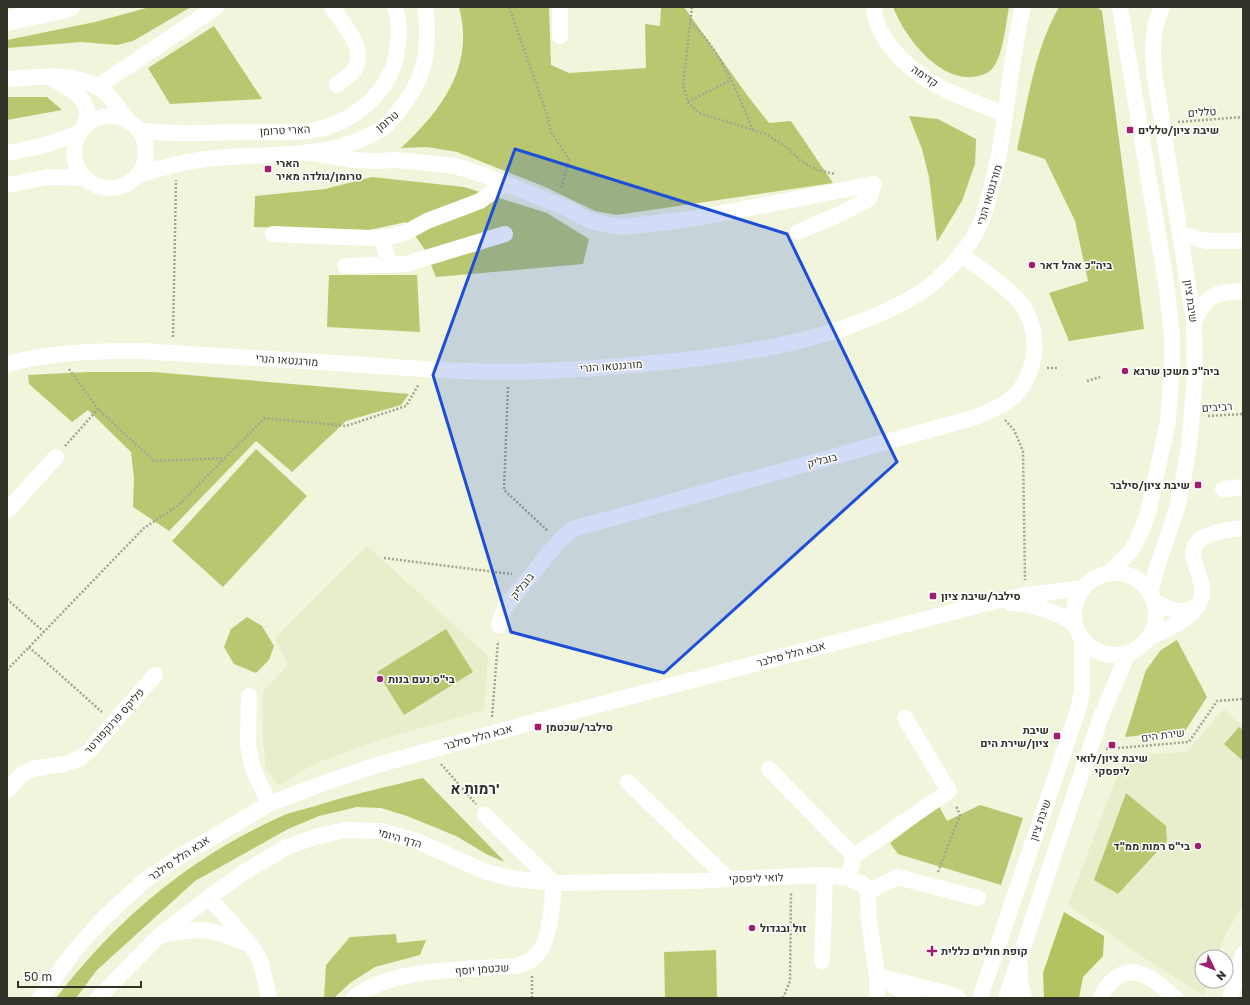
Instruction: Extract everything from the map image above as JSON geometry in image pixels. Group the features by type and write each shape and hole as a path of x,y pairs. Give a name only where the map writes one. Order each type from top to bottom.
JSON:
{"main road":[{"path":"7,21 70,7"}],"street":[{"path":"97,86 216,7"},
{"path":"332,7 357,47 359,58 353,71 337,85"},
{"name":"הארי טרומן","path":"134,126 177,134 308,131 346,119 372,99 383,87 392,71 398,50 399,30 395,7"},
{"name":"טרומן","path":"176,164 207,159 307,152 332,148 357,141 382,128 399,112 413,90 422,70 427,50 428,30 425,7"},
{"path":"560,7 560,36"},
{"name":"קדימה","path":"874,7 875,19 884,38 902,60 919,76 956,95 1005,114"},
{"path":"1016,36 1023,7"},
{"path":"1016,36 1030,7"},
{"name":"שיבת ציון","path":"1108,574 1131,551 1142,530 1148,514 1168,421 1172,363 1172,336 1166,282 1120,7"},
{"name":"שיבת ציון","path":"1152,597 1157,567 1177,508 1183,481 1192,417 1195,377 1194,322 1154,72 1152,45 1155,28 1162,7"},
{"name":"מורגנטאו הנרי","path":"7,364 30,358 94,351 172,353 428,369 508,372 617,366 682,360 747,352 804,340 859,322 910,299 945,271 977,231 985,211 999,160 1016,36"},
{"path":"7,79 49,77 72,77 97,86 134,126 143,140 145,151 142,167 136,176 127,184 111,188 95,185 78,169 74,148 82,130 87,112 79,96 68,87 49,77"},
{"path":"7,153 42,146 82,130 93,121 109,117 120,118 134,126"},
{"path":"307,152 352,160 399,160 455,166 505,183 556,204 588,220 609,225 623,226 692,219 856,189 874,184 869,199 842,213 798,232"},
{"path":"136,176 176,164"},
{"path":"7,184 48,177 86,178"},
{"path":"273,234 380,238 408,232 427,221 480,201 505,183"},
{"path":"345,266 406,264 505,234"},
{"path":"1180,234 1207,241 1243,241"},
{"path":"380,238 390,265"},
{"name":"בובליק","path":"499,625 505,607 559,541 573,529 976,417 995,409 1011,398 1023,385 1034,356 1035,338 1033,327 1026,311 1017,299 960,254"},
{"path":"1194,322 1201,306 1210,297 1220,293 1243,291"},
{"path":"7,511 56,457"},
{"path":"1223,489 1243,487"},
{"path":"1199,604 1188,610 1175,611 1152,597 1142,584 1132,577 1120,574 1108,574 1095,579 1084,588 1077,598 1074,610 1074,623 1082,639 1091,648 1102,654 1115,655 1128,653 1139,647 1148,638 1183,619 1199,604 1202,596 1200,583 1193,561 1194,548 1202,537 1220,530 1243,528"},
{"name":"אבא הלל סילבר","path":"40,998 74,950 104,918 143,882 185,853 269,804 327,782 490,734 983,604 1026,595 1084,588"},
{"path":"1148,638 1154,626 1155,613 1152,597"},
{"name":"אבא הלל סילבר","path":"983,604 1004,602 1038,606 1057,613 1074,623"},
{"name":"שיבת ציון","path":"980,998 1078,710 1082,691 1082,639"},
{"path":"1006,998 1108,700 1128,653"},
{"name":"פליקס פרנקפורטר","path":"7,791 22,774 32,769 64,764 79,759 155,675"},
{"path":"249,696 248,746 252,766 269,804"},
{"path":"848,878 854,856 949,791 905,718"},
{"path":"769,769 854,856"},
{"path":"628,782 728,879"},
{"path":"485,815 554,883"},
{"name":"הדף היומי","path":"98,998 159,936 209,897 246,871 287,847 315,837 345,830 381,831 417,841 486,872 516,879 554,883"},
{"path":"822,961 825,875"},
{"name":"לואי ליפסקי","path":"554,883 825,875 848,878 863,884 868,892"},
{"path":"877,998 877,976 871,935 868,892 898,876 978,898"},
{"name":"שכטמן יוסף","path":"354,998 376,984 399,977 516,966 532,960 545,940 554,883"},
{"path":"209,897 252,945 261,962 268,998"},
{"path":"159,936 187,930 207,929 252,945"},
{"path":"1230,998 1243,954"},
{"path":"1020,958 1020,982 1024,998"},
{"path":"1101,998 1105,988 1115,978 1125,972 1138,973 1148,977 1175,998"},
{"path":"877,976 915,998"},
{"path":"877,976 946,993 958,998"}],"path":[{"path":"509,7 546,112 551,132 569,159 556,204"},
{"path":"692,7 683,85 688,102 699,113 753,130 773,139 786,147 801,161 817,170 841,176 856,189"},
{"path":"690,22 702,33 731,80 753,130"},
{"path":"688,102 731,80"},
{"name":"טללים","path":"1162,123 1243,117"},
{"path":"172,353 176,164"},
{"path":"59,354 98,409 154,461 225,458"},
{"path":"7,670 144,528 179,505 265,418 346,426 406,406 428,369"},
{"path":"508,372 504,490 559,541"},
{"path":"1087,381 1100,377"},
{"path":"56,457 98,409"},
{"path":"995,409 1014,430 1023,451 1026,595"},
{"name":"רביבים","path":"1192,417 1243,414"},
{"path":"384,558 530,576"},
{"path":"7,599 44,632"},
{"path":"490,734 499,625"},
{"path":"29,648 114,722"},
{"name":"שירת הים","path":"1090,751 1188,742 1217,701 1243,699"},
{"path":"430,751 485,815"},
{"path":"932,886 960,815 949,791"},
{"path":"783,998 790,981 791,876"}],"highlighted area":[{"path":"515,149 787,234 897,462 664,673 511,632 433,375"}],"shaded area":[{"name":"בי\"ס נעם בנות","path":"367,546 488,656 484,710 379,740 316,763 279,785 266,769 263,738 262,693 288,665 275,638"},
{"path":"1224,709 1243,727 1243,905 1225,935 1220,949 1194,949 1194,989 1206,989 1204,996 1146,959 1068,905 1125,756 1187,752"}],"green space":[{"path":"150,7 191,7 133,41 117,45 81,42 7,48 7,40 95,22"},
{"path":"459,7 549,7 551,65 569,73 646,68 645,24 660,26 661,7 684,7 769,123 791,121 833,183 617,215 595,211 543,186 457,152 427,147 401,148 430,118 442,102 458,68 462,49 463,28"},
{"path":"893,7 1009,7 1004,40 996,64 988,72 976,77 960,76 947,72 935,64 914,43 898,19"},
{"path":"1059,7 1097,7 1102,11 1144,329 1069,341 1049,293 1088,281 1075,221 1045,159 1017,150 1033,77 1043,41"},
{"path":"214,26 262,99 170,104 148,68"},
{"path":"7,97 47,97 62,110 7,120"},
{"path":"909,116 938,119 976,139 975,164 962,201 937,242 929,177 922,149"},
{"path":"372,177 464,187 547,213 589,239 583,264 436,277 425,250 406,222 369,230 254,227 255,196 325,189"},
{"path":"329,275 417,275 420,332 327,327"},
{"path":"87,372 153,372 409,394 401,405 346,421 292,472 256,441 169,531 133,507 134,478 131,452 88,410 72,422 29,384 28,375"},
{"path":"256,449 307,496 223,587 172,541"},
{"path":"247,617 262,626 274,646 269,660 256,673 234,664 224,647 231,629"},
{"path":"446,629 473,672 404,715 377,672"},
{"path":"1177,640 1207,697 1185,731 1125,737 1146,670 1161,650"},
{"path":"1239,727 1243,730 1243,761 1224,744"},
{"path":"423,778 505,862 488,855 456,836 407,816 381,808 357,807 319,816 288,829 195,881 97,970 76,998 56,998 79,969 130,917 185,871 215,851 247,833 288,814 353,795"},
{"path":"1126,793 1166,826 1167,841 1118,894 1094,880"},
{"path":"980,805 1023,818 1001,885 898,854 890,843 939,806 947,821"},
{"path":"1064,912 1104,936 1103,956 1083,977 1079,998 1044,998 1043,973"},
{"path":"396,934 397,943 426,940 420,955 375,967 350,983 334,998 324,998 326,965 350,937"},
{"path":"716,950 717,998 665,998 664,952"}],"place":[{"name":"שיבת ציון/טללים","path":"1130,130"},
{"name":"הארי טרומן/גולדה מאיר","path":"268,169"},
{"name":"ביה\"כ אהל דאר","path":"1032,265"},
{"name":"ביה\"כ משכן שרגא","path":"1125,371"},
{"name":"שיבת ציון/סילבר","path":"1198,485"},
{"name":"סילבר/שיבת ציון","path":"933,596"},
{"name":"בי\"ס נעם בנות","path":"380,679"},
{"name":"סילבר/שכטמן","path":"538,727"},
{"name":"שיבת ציון/שירת הים","path":"1057,736"},
{"name":"שיבת ציון/לואי ליפסקי","path":"1112,745"},
{"name":"בי\"ס רמות ממ\"ד","path":"1198,846"},
{"name":"זול ובגדול","path":"752,928"},
{"name":"קופת חולים כללית","path":"932,951"}],"district":[{"name":"רמות א'","path":"475,789"}]}
